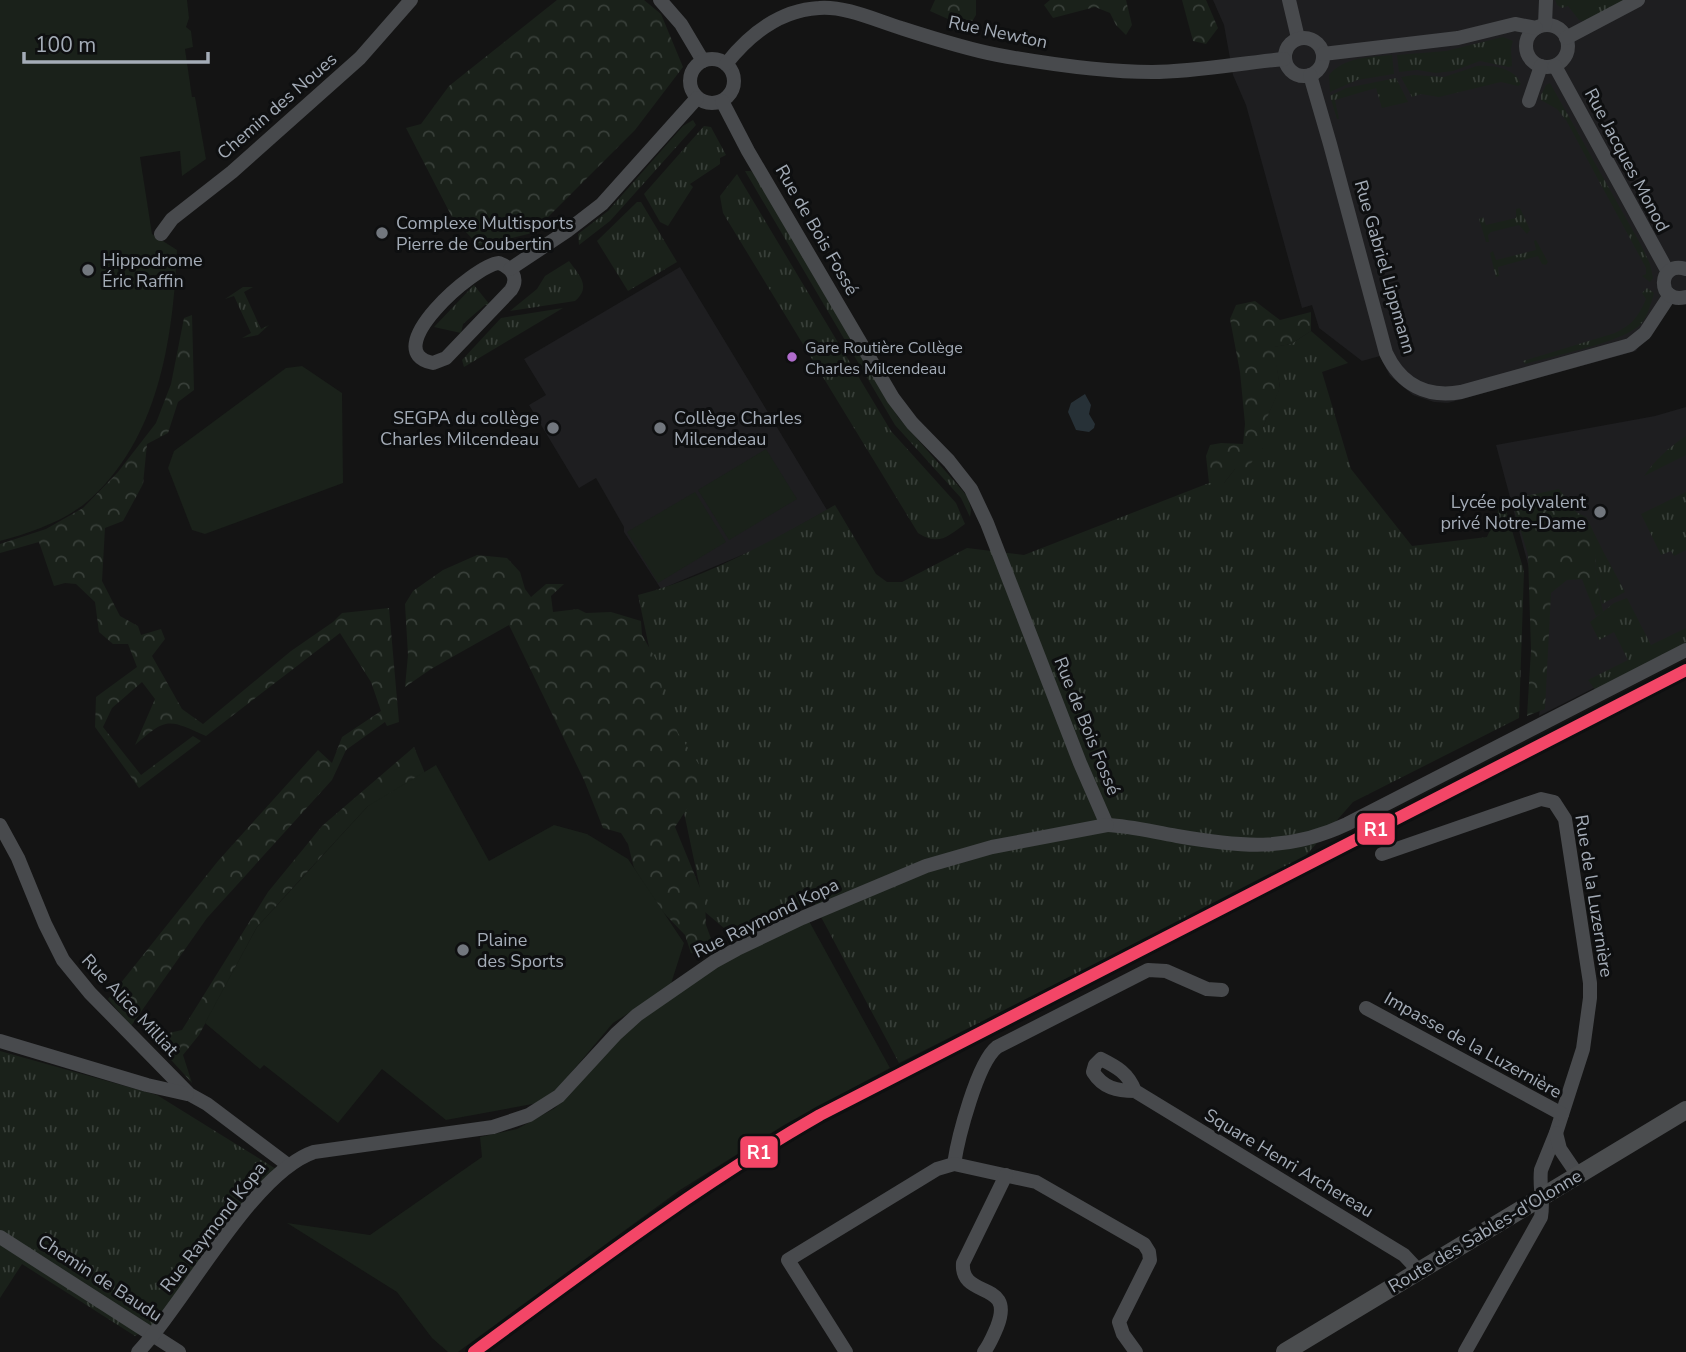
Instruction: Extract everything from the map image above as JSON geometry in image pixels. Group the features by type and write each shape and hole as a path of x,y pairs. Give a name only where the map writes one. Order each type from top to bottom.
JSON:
{"main road":[{"name":"Route des Sables-d'Olonne","path":"1285,1352 1686,1110"}],"street":[{"name":"Chemin des Noues","path":"161,234 172,219 232,172 360,58 411,0"},
{"path":"660,0 681,24 703,61"},
{"path":"1289,0 1298,38"},
{"path":"1546,0 1541,26 1527,39 1526,46 1530,59 1548,66"},
{"path":"1566,38 1638,0"},
{"name":"Rue Newton","path":"726,64 747,39 770,23 784,16 819,8 854,12 996,55 1094,69 1151,72 1284,60"},
{"path":"1323,54 1458,38 1514,24 1556,27 1566,38 1566,54 1548,66 1528,101"},
{"path":"1483,31 1510,33 1526,46"},
{"path":"1298,38 1309,38 1318,44 1323,54 1322,64 1317,72 1310,75 1297,76 1288,70 1284,60 1285,50 1298,38"},
{"path":"711,59 726,64 732,71 734,88 730,96 714,104 697,98 690,82 691,73 703,61 711,59"},
{"name":"Rue Jacques Monod","path":"1548,66 1668,272"},
{"name":"Rue Gabriel Lippmann","path":"1310,75 1386,353 1392,366 1410,384 1436,394 1461,392 1630,345 1645,334 1670,295"},
{"path":"510,270 602,204 697,98"},
{"name":"Rue de Bois Fossé","path":"722,102 893,398 971,489 1107,825"},
{"path":"499,263 510,270 515,279 511,290 446,358 433,363 418,355 415,340 447,298 487,266 499,263"},
{"path":"1686,269 1675,268 1668,272 1664,279 1664,288 1670,295 1676,299 1686,297"},
{"path":"1107,825 1240,845 1275,845 1306,840 1347,824 1686,650"},
{"name":"Rue de la Luzernière","path":"1382,853 1541,799 1554,802 1565,819 1590,983 1586,1034 1556,1133 1541,1170 1539,1186 1542,1213 1465,1352"},
{"name":"Rue Alice Milliat","path":"0,825 18,858 44,924 63,960 90,993 189,1094 207,1104 288,1165"},
{"name":"Rue Raymond Kopa","path":"138,1352 241,1217 288,1165 314,1152 482,1129 529,1115 559,1096 636,1015 737,949 802,918 926,866 992,847 1107,825"},
{"path":"954,1164 956,1146 980,1076 990,1053 997,1047 1148,970 1166,971 1207,989 1223,990"},
{"name":"Impasse de la Luzernière","path":"1366,1008 1562,1114"},
{"path":"0,1041 147,1085 189,1094"},
{"name":"Square Henri Archereau","path":"1135,1091 1404,1255 1419,1271"},
{"path":"1556,1133 1560,1149 1577,1174"},
{"path":"846,1352 788,1260 937,1169 954,1164 1044,1186 1144,1244 1150,1260 1119,1322 1123,1334 1136,1352"},
{"path":"984,1352 991,1342 1003,1307 997,1298 967,1279 963,1263 1006,1175"},
{"name":"Chemin de Baudu","path":"0,1237 179,1352"}],"shaded area":[{"path":"1213,0 1686,0 1686,303 1670,301 1636,351 1448,403 1434,402 1413,395 1390,376 1380,356 1362,361 1319,328 1312,305 1302,308 1246,105 1233,75 1224,25"},
{"name":"Collège Charles Milcendeau","path":"680,267 827,510 761,547 661,589 624,532 624,527 596,478 579,488 529,405 546,395 524,359"},
{"path":"1085,394 1091,405 1089,414 1095,424 1089,432 1076,430 1068,412 1071,403"},
{"name":"Lycée polyvalent privé Notre-Dame","path":"1686,407 1686,641 1539,716 1549,622 1532,579 1496,445 1655,416"}],"green space":[{"name":"Hippodrome Éric Raffin","path":"0,0 187,0 189,18 186,27 191,31 193,47 185,49 192,97 195,97 206,159 182,176 180,151 140,157 152,234 177,250 166,352 158,386 131,448 112,476 88,501 46,526 0,541"},
{"path":"557,0 644,0 661,14 683,67 635,130 532,233 479,246 452,217 406,128 421,124 449,86"},
{"path":"935,0 976,0 976,15 968,28 930,11"},
{"path":"1050,0 1126,0 1132,25 1126,35 1116,25 1110,13 1095,7 1053,18 1044,5"},
{"path":"1182,0 1206,0 1218,28 1206,44 1193,41"},
{"path":"1555,0 1628,0 1588,22 1579,20 1568,6 1562,8"},
{"path":"1503,37 1513,41 1512,66 1480,61 1453,71 1399,72 1397,55 1446,51"},
{"path":"1392,55 1394,74 1357,80 1330,92 1329,75 1335,69 1358,59"},
{"path":"1477,66 1509,71 1521,84 1518,86 1501,82 1439,97 1421,94 1412,97 1401,77 1444,77"},
{"path":"1396,78 1408,102 1382,108 1376,88 1335,100 1337,119 1330,96 1346,88"},
{"path":"1550,83 1641,245 1650,264 1653,278 1650,282 1642,276 1646,274 1646,268 1566,120 1557,109 1541,100 1546,85"},
{"path":"693,120 696,125 610,221 579,245 578,234 608,211 683,126"},
{"path":"704,126 711,127 726,155 720,158 720,164 690,184 693,187 668,226 660,222 644,194"},
{"path":"745,171 751,171 756,176 898,417 968,497 970,517 961,498 895,425"},
{"path":"737,174 891,431 956,503 965,524 948,536 932,539 918,533 723,213 720,196"},
{"path":"637,202 641,202 677,262 628,291 597,241"},
{"path":"1520,208 1530,230 1527,234 1519,225 1491,232 1488,235 1489,242 1486,242 1479,219 1483,217 1486,225 1516,218 1516,209"},
{"path":"1536,240 1548,262 1546,265 1542,264 1538,256 1498,267 1499,276 1496,277 1490,253 1493,251 1496,260 1536,250"},
{"path":"569,261 580,276 583,286 583,291 575,301 510,311 537,289 545,276"},
{"path":"474,285 490,305 485,305 463,324 461,333 434,327"},
{"path":"243,287 253,287 244,292 261,329 269,325 258,335 242,338 251,333 234,296 225,299"},
{"path":"1647,288 1654,293 1649,309 1641,324 1632,331 1587,348 1525,364 1523,361 1621,330 1641,310 1646,299 1642,293"},
{"path":"1255,301 1280,320 1311,312 1311,331 1291,344 1274,347 1280,388 1263,427 1263,448 1248,467 1235,469 1224,483 1209,483 1206,456 1210,445 1243,444 1245,424 1240,372 1230,319 1236,305"},
{"path":"563,308 464,367 462,360 501,318"},
{"path":"192,315 194,390 178,402 168,433 147,444 143,484 123,521 105,528 102,581 120,616 138,626 141,635 161,629 165,639 152,656 182,709 203,724 291,651 342,613 389,608 399,722 387,726 385,722 346,750 332,780 207,918 131,1026 108,999 218,861 318,750 332,763 342,737 381,711 371,682 340,633 206,736 183,726 168,724 154,729 135,745 155,699 142,682 112,708 103,727 141,775 193,736 201,741 139,788 95,727 96,697 137,667 128,644 113,644 99,632 95,602 76,584 54,586 39,542 0,553 0,544 46,529 83,508 118,472 156,423 171,384 184,318"},
{"path":"1311,331 1348,363 1322,372 1351,469 1412,546 1487,537 1503,500 1524,571 1519,718 1353,802 1302,860 899,1063 812,900 731,934 705,912 638,595 715,568 835,505 876,574 887,582 902,582 967,548 1024,555 1209,483 1224,483 1235,469 1263,448 1263,427 1280,387 1273,347 1291,344"},
{"path":"302,366 342,393 343,483 205,534 192,530 168,468 174,451 286,368"},
{"path":"1686,436 1686,455 1644,476 1663,454"},
{"path":"766,449 797,499 729,540 698,490"},
{"path":"1559,489 1576,512 1586,517 1603,551 1595,553 1596,577 1603,612 1596,616 1582,579 1567,580 1551,593 1545,709 1527,716 1531,650 1528,555 1515,511 1521,497"},
{"path":"695,492 726,542 658,583 627,532"},
{"path":"1686,492 1686,550 1674,556 1671,551 1661,555 1641,514"},
{"path":"1603,551 1625,592 1602,604 1596,577 1595,552"},
{"path":"477,555 507,558 520,572 525,589 531,597 546,584 564,584 551,596 553,612 578,609 586,613 611,612 641,621 642,635 661,668 662,695 678,733 702,769 700,789 675,827 705,900 706,925 713,944 709,955 691,953 685,935 660,909 634,868 628,844 621,833 603,828 584,780 509,625 431,669 405,687 408,655 405,604 413,591 443,570"},
{"path":"1627,598 1651,645 1686,628 1686,645 1596,691 1588,680 1628,660 1614,632 1599,640 1590,622 1614,603"},
{"path":"414,747 432,790 368,806 257,927 199,1035 183,1055 192,1083 163,1051 160,1035 182,1030 268,892 322,826"},
{"name":"Plaine des Sports","path":"436,765 489,861 554,825 587,834 628,859 684,943 670,987 613,1023 559,1087 538,1103 446,1120 382,1069 338,1123 264,1065 260,1069 205,1023 257,927 368,806"},
{"path":"809,921 890,1068 784,1125 680,1190 458,1352 448,1352 432,1338 397,1292 287,1223 370,1235 482,1157 480,1137 517,1129 555,1108 627,1030 722,963"},
{"path":"0,1051 157,1095 276,1169 155,1323 135,1336 22,1264 0,1298"}],"transit line":[{"name":"R1","path":"474,1352 687,1199 820,1115 1686,670"}],"place":[{"name":"Complexe Multisports Pierre de Coubertin","path":"382,233"},
{"name":"Hippodrome Éric Raffin","path":"88,270"},
{"name":"Gare Routière Collège Charles Milcendeau","path":"792,357"},
{"name":"SEGPA du collège Charles Milcendeau","path":"553,428"},
{"name":"Collège Charles Milcendeau","path":"660,428"},
{"name":"Lycée polyvalent privé Notre-Dame","path":"1600,512"},
{"name":"Plaine des Sports","path":"463,950"}]}
